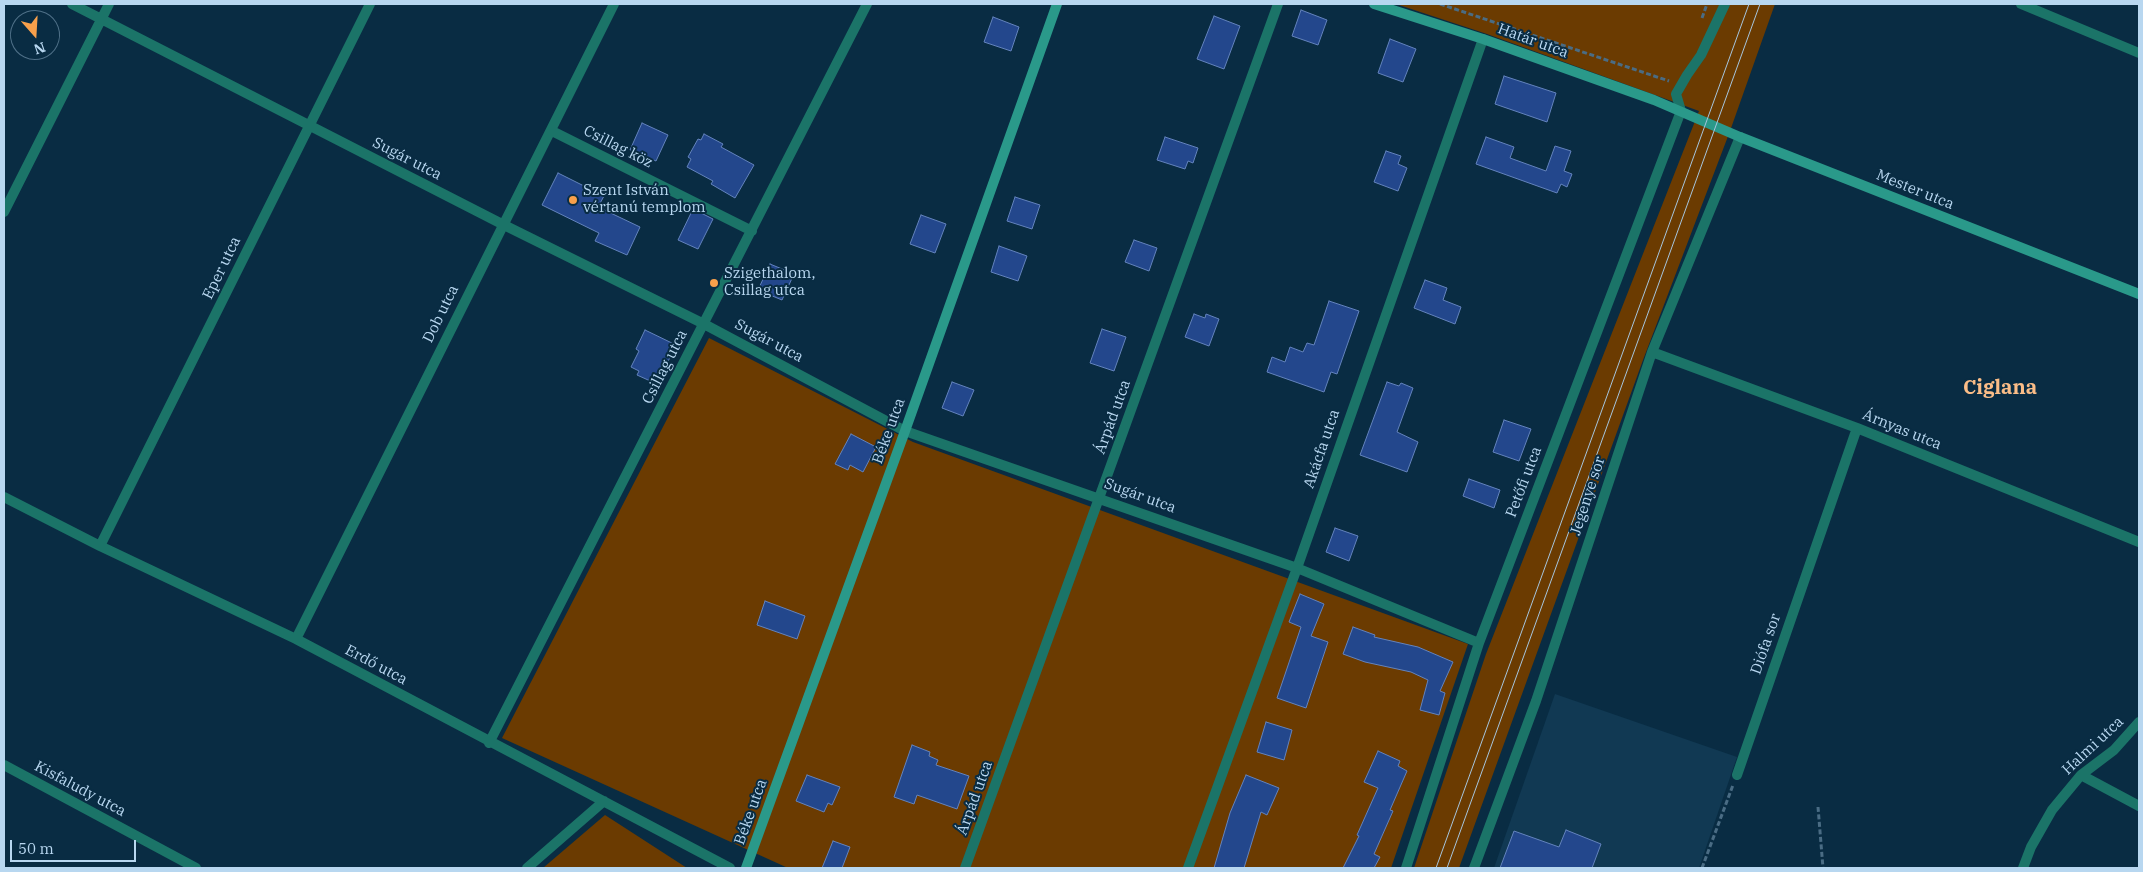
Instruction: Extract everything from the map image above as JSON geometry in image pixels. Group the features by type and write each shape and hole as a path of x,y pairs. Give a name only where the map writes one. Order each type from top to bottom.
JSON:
{"street":[{"name":"Sugár utca","path":"72,4 502,224 704,324 905,431 1297,568 1479,643"},
{"path":"4,212 109,4"},
{"name":"Eper utca","path":"100,546 370,4"},
{"name":"Dob utca","path":"296,639 502,224 552,130 614,4"},
{"name":"Csillag utca","path":"489,742 867,4"},
{"name":"Béke utca","path":"746,868 905,431 1057,4"},
{"name":"Árpád utca","path":"965,868 1278,4"},
{"name":"Határ utca","path":"1374,4 1483,39 1681,111"},
{"path":"1681,111 1676,94 1705,48 1725,4"},
{"path":"2021,4 2139,53"},
{"name":"Akácfa utca","path":"1188,868 1297,568 1483,39"},
{"name":"Mester utca","path":"1681,111 1740,137 2139,294"},
{"name":"Petőfi utca","path":"1406,868 1479,643 1681,111"},
{"name":"Csillag köz","path":"552,130 752,231"},
{"name":"Jegenye sor","path":"1474,868 1536,701 1652,352 1740,137"},
{"name":"Árnyas utca","path":"1652,352 1857,428 2139,542"},
{"name":"Diófa sor","path":"1737,776 1857,428"},
{"name":"Erdő utca","path":"4,497 100,546 296,639 730,868"},
{"name":"Halmi utca","path":"2023,868 2031,847 2052,810 2081,775 2114,750 2139,722"},
{"name":"Kisfaludy utca","path":"4,765 196,868"},
{"path":"2081,775 2139,806"},
{"path":"527,868 604,801"}],"path":[{"path":"1440,4 1680,85"},
{"path":"1702,868 1737,776"},
{"path":"1818,807 1823,868"}],"shaded area":[{"path":"1396,4 1775,4 1730,131 1643,360 1459,868 1414,868 1486,654 1699,111 1487,34"},
{"path":"709,338 913,442 1468,644 1391,868 788,868 502,738"},
{"path":"1555,694 1737,757 1699,868 1494,868"},
{"path":"605,815 687,868 543,868"}],"building":[{"path":"1301,10 1327,20 1318,45 1292,36"},
{"path":"1214,16 1240,26 1224,69 1197,59"},
{"path":"993,17 1019,27 1011,51 984,42"},
{"path":"1390,39 1416,49 1403,82 1378,73"},
{"path":"1504,76 1556,93 1547,122 1495,104"},
{"path":"642,123 668,135 656,161 630,150"},
{"path":"704,134 723,144 721,147 754,165 735,198 711,184 713,181 687,167 691,159 688,157 698,139 701,140"},
{"path":"1165,137 1198,148 1193,163 1188,161 1185,169 1157,160"},
{"path":"1486,137 1514,147 1510,158 1546,171 1555,146 1571,151 1564,171 1572,174 1567,187 1561,184 1557,193 1476,164"},
{"path":"1386,151 1401,156 1398,164 1407,168 1398,191 1374,182"},
{"path":"558,173 604,196 598,207 640,227 627,255 595,241 599,233 542,205"},
{"path":"1015,197 1040,205 1032,229 1007,221"},
{"path":"693,209 713,219 698,249 678,240"},
{"path":"921,215 946,224 935,253 910,244"},
{"path":"1134,240 1157,248 1149,271 1125,262"},
{"path":"999,246 1027,256 1018,281 991,272"},
{"path":"770,264 794,274 782,300 758,290"},
{"path":"1425,280 1447,288 1443,300 1461,307 1455,324 1414,308"},
{"path":"1329,301 1359,311 1337,374 1331,372 1324,392 1267,372 1272,357 1285,362 1290,347 1303,352 1307,343 1314,345"},
{"path":"1194,314 1205,318 1206,314 1219,319 1209,346 1185,337"},
{"path":"1102,329 1126,337 1114,371 1090,363"},
{"path":"645,330 676,345 657,384 637,375 639,371 631,367 639,351 636,349"},
{"path":"952,382 974,390 963,416 942,408"},
{"path":"1387,382 1399,386 1401,383 1413,388 1397,432 1418,442 1407,472 1360,455"},
{"path":"1504,420 1531,429 1519,461 1493,452"},
{"path":"851,434 876,447 863,472 850,465 848,470 835,464"},
{"path":"1469,479 1500,490 1494,508 1463,496"},
{"path":"1335,528 1358,536 1349,561 1326,552"},
{"path":"1300,594 1324,604 1311,636 1328,642 1306,708 1277,698 1301,627 1289,622"},
{"path":"765,601 805,616 797,639 757,625"},
{"path":"1353,627 1375,635 1374,637 1418,647 1453,662 1440,691 1445,693 1439,715 1420,710 1428,680 1411,672 1365,662 1343,654"},
{"path":"1266,722 1292,730 1284,760 1257,752"},
{"path":"912,745 930,752 929,756 938,760 936,765 969,776 957,809 917,795 914,804 894,797"},
{"path":"1378,751 1400,761 1398,766 1407,771 1390,810 1393,811 1374,854 1380,857 1374,868 1343,868 1359,836 1357,835 1378,788 1364,782"},
{"path":"807,775 840,787 832,805 828,803 824,812 796,801"},
{"path":"1246,775 1279,788 1267,815 1261,812 1244,868 1214,868 1230,813"},
{"path":"1566,830 1601,844 1592,868 1500,868 1514,831 1559,847"},
{"path":"833,841 850,847 842,868 822,868"}],"tram line":[{"path":"1436,868 1749,4"},
{"path":"1447,868 1760,4"}],"place":[{"name":"Szent István vértanú templom","path":"573,200"},
{"name":"Szigethalom, Csillag utca","path":"714,283"}],"district":[{"name":"Ciglana","path":"2000,388"}]}
